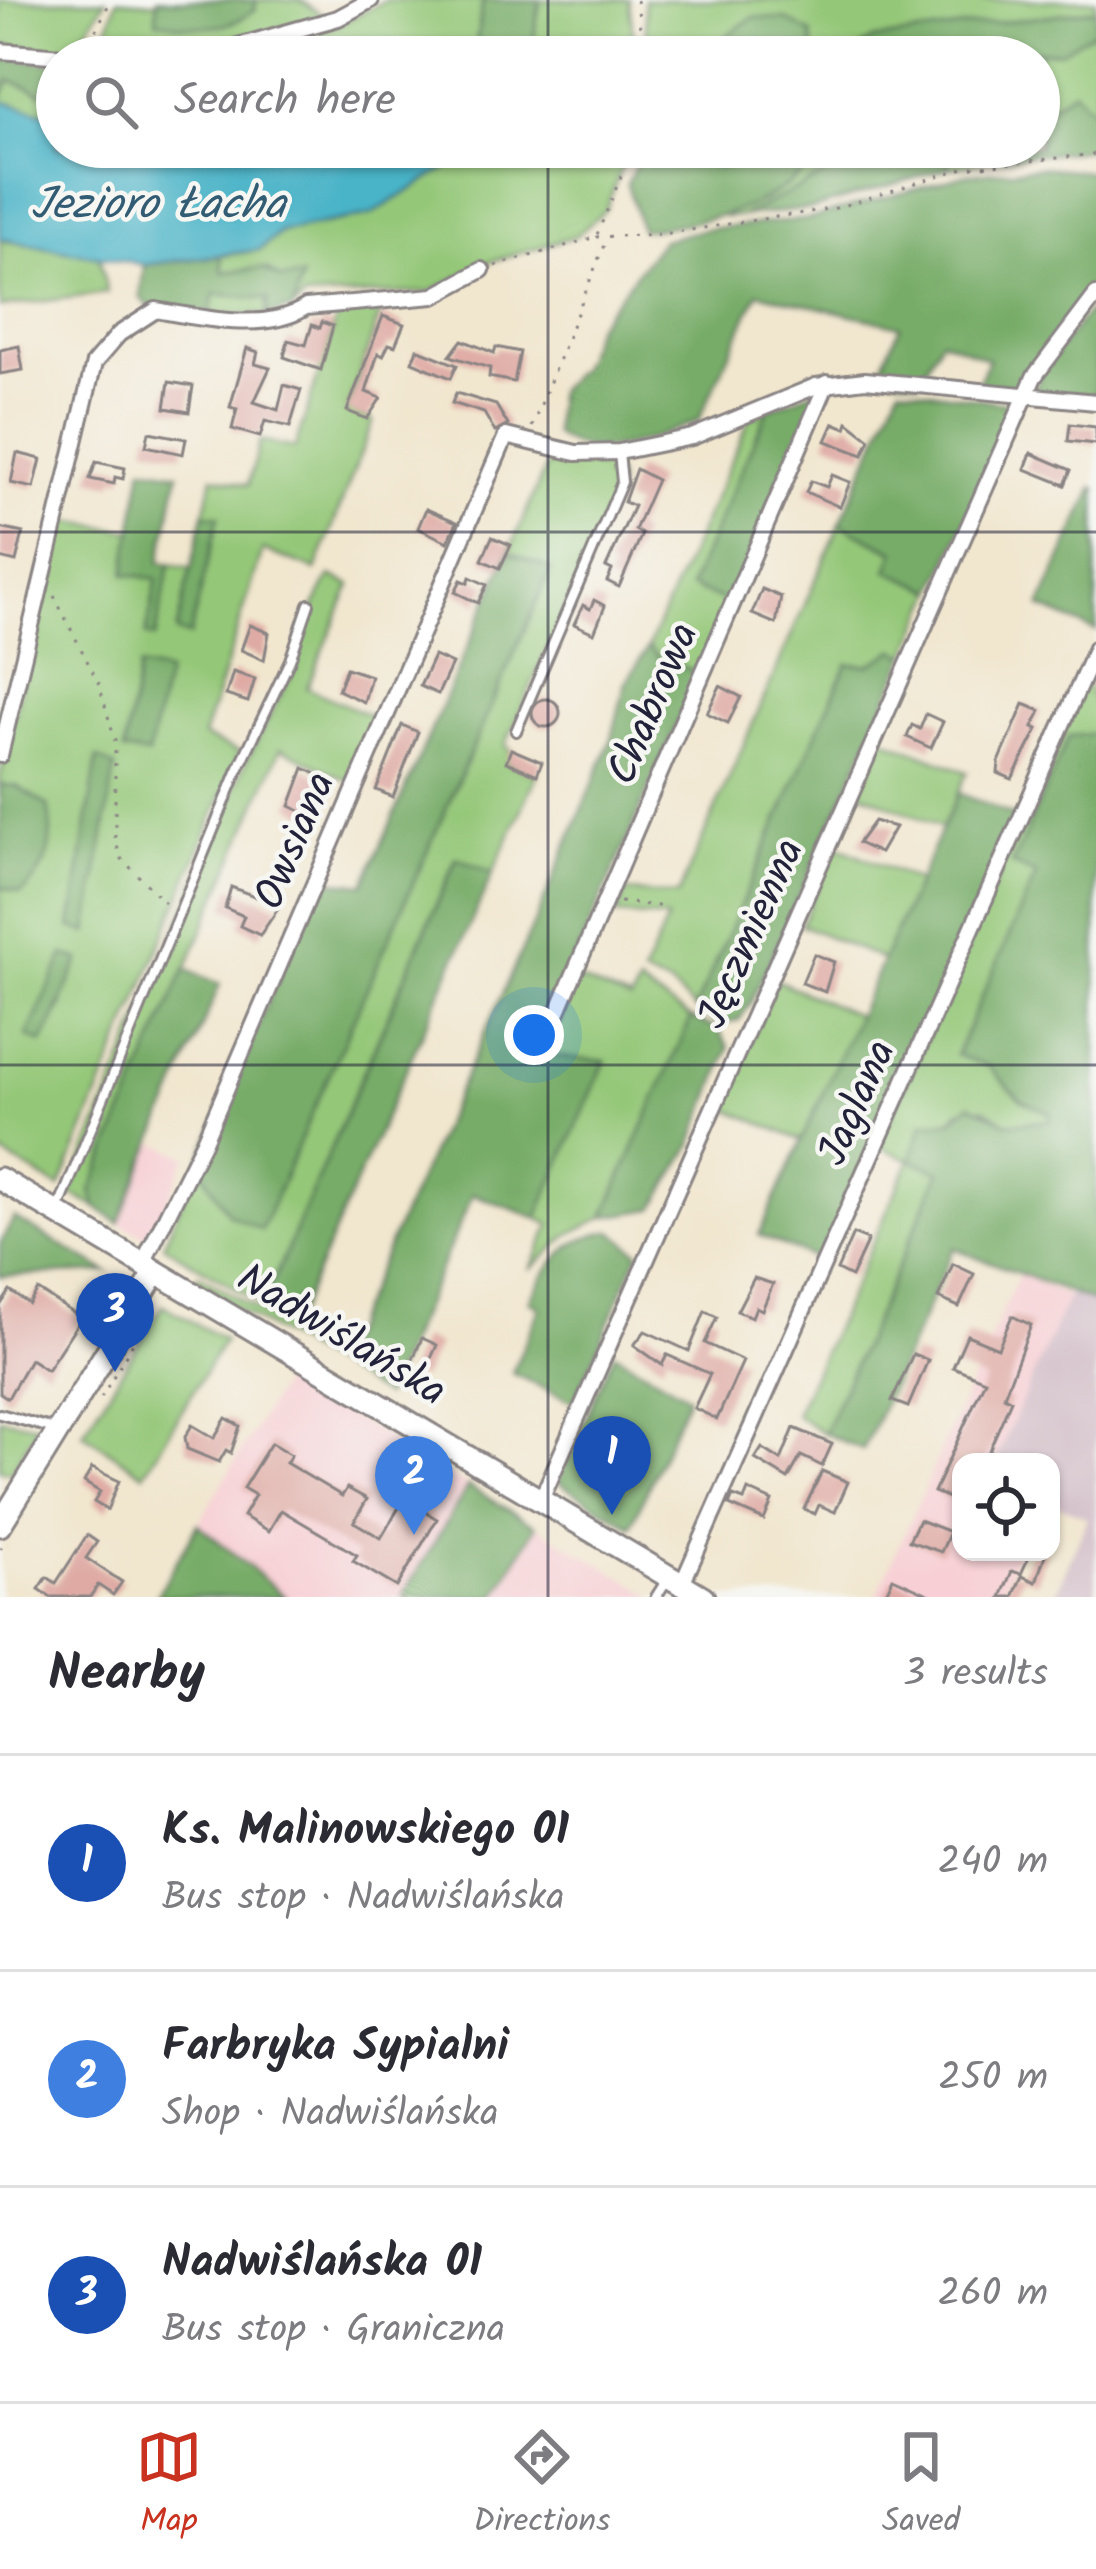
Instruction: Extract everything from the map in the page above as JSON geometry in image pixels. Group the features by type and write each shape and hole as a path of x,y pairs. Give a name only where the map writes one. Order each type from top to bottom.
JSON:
{"main road":[{"name":"Nadwiślańska","path":"0,1179 703,1597"},
{"path":"0,1525 150,1267"}],"street":[{"path":"274,36 338,18 371,0"},
{"path":"0,51 36,54"},
{"path":"0,755 94,363 145,313 250,322 292,316 306,307 434,296 482,270"},
{"name":"Jęczmienna","path":"541,1500 1026,397 1052,348 1096,295"},
{"path":"528,437 576,453 619,452 692,437 827,383 882,381 1096,402"},
{"name":"Chabrowa","path":"542,1051 827,383"},
{"name":"Owsiana","path":"150,1267 503,441 514,435 528,437"},
{"name":"Jaglana","path":"676,1580 1096,648"}],"lane":[{"path":"516,730 622,482 619,452"},
{"path":"57,1213 290,660 309,604"},
{"path":"0,1414 59,1430"},
{"path":"656,1597 676,1580"}],"path":[{"path":"90,36 111,0"},
{"path":"637,0 641,36"},
{"path":"1060,158 1096,154"},
{"path":"596,237 624,168"},
{"path":"482,270 596,237 836,208 973,168"},
{"path":"528,437 606,239"},
{"path":"42,580 105,702 115,741 115,838 120,856 159,894 176,922"},
{"path":"606,900 667,907"}],"shaded area":[{"path":"154,1142 187,1156 150,1239 119,1223"},
{"path":"1019,1274 1069,1297 999,1453 952,1453 952,1561 1014,1561 998,1597 876,1597"},
{"path":"1070,1293 1096,1303 1096,1597 1054,1597 1088,1518 1060,1506 1060,1453 999,1453"},
{"path":"285,1377 468,1486 402,1597 285,1597 198,1524"},
{"path":"536,1526 652,1595 651,1597 495,1597"}],"green space":[{"path":"0,0 106,0 83,36 36,36 36,48 0,45"},
{"path":"117,0 255,10 256,0 300,0 325,17 255,36 105,36"},
{"path":"157,0 256,0 255,9 244,17 208,27 156,21"},
{"path":"386,0 483,0 477,36 308,36"},
{"path":"483,0 540,0 534,36 477,36"},
{"path":"540,0 629,0 633,36 534,36"},
{"path":"644,0 1096,0 1096,9 901,36 647,36"},
{"path":"1096,9 1096,30 1062,51 1060,36 901,36"},
{"path":"753,17 785,19 811,36 726,36"},
{"path":"1096,30 1096,114 1074,90 1060,99 1061,51"},
{"path":"0,58 36,61 36,91 10,80 0,101"},
{"path":"9,80 36,91 36,111 1,102"},
{"path":"1074,90 1096,114 1096,149 1060,152 1060,99"},
{"path":"447,168 621,168 606,209 576,236 490,262 429,292 304,298 293,309 281,279 268,269 223,272 221,256 260,250 281,232 370,215"},
{"path":"635,168 807,168 765,199 741,209 641,230 627,184"},
{"path":"806,168 839,168 742,216 724,217"},
{"path":"839,168 949,168 812,209 742,216"},
{"path":"1031,168 1096,172 1096,286 1021,390 977,386 988,359 941,339 919,381 878,375 900,326 758,293 698,421 607,448 570,444 554,434 556,392 581,366 595,326 662,240 705,229 809,219 968,174"},
{"path":"0,240 99,256 107,293 0,307"},
{"path":"221,256 223,272 262,268 281,279 302,277 293,309 267,315 268,299 215,294 210,313 148,306 140,297 144,265"},
{"path":"214,294 267,299 267,315 210,313"},
{"path":"1096,302 1096,397 1034,391 1043,368"},
{"path":"383,305 347,410 373,421 316,570 263,550 203,737 240,752 60,1188 0,1153 0,887 5,889 51,833 48,806 16,786 0,785 0,777 60,520 133,531 125,574 157,579 146,635 155,637 170,564 191,568 177,632 218,516 204,514 213,476 248,485 260,441 295,448 339,310","holes":["140,667 148,754 124,750","58,973 63,1004 42,1043 27,1035"]},
{"path":"900,386 1017,405 935,591 888,571 895,551 840,524"},
{"path":"821,389 729,603 690,587 768,409"},
{"path":"768,409 690,586 729,603 699,673 660,658 648,647 750,418"},
{"path":"551,455 613,469 619,484 505,746 511,749 507,763 537,775 493,873 456,858 263,1305 163,1245 198,1164 229,1214 261,1229 551,570 509,552"},
{"path":"143,467 179,473 160,562 170,564 155,638 146,635 157,579 125,574"},
{"path":"1096,488 1096,631 1040,607"},
{"path":"204,514 219,516 190,636 176,632"},
{"path":"840,524 895,552 889,571 935,591 907,655 895,651 868,665 847,665 695,1009 670,986 643,975 667,919 616,915 626,892 678,895"},
{"path":"509,552 551,569 261,1230 229,1214 198,1164 325,868 333,881 364,884"},
{"path":"330,576 351,585 307,688 378,719 351,782 281,748 91,1191 96,1207 69,1193 244,766 288,681 310,614"},
{"path":"648,647 660,658 699,673 534,1054 605,1061 537,1218 473,1194 390,1383 340,1353 540,910 612,738 625,684"},
{"path":"895,650 907,655 750,1004 739,1020 721,1025 695,1009 847,664 868,665"},
{"path":"139,667 167,673 148,755 124,751"},
{"path":"1085,681 1096,707 1096,734 1013,864 1037,875 956,1054 988,1066 1020,1099 1050,1114 1049,1122 1007,1123 984,1108 959,1110 951,1120 937,1125 910,1159 940,1171 824,1433 795,1415 910,1160 878,1146"},
{"path":"1096,734 1096,1303 954,1248 863,1450 824,1433 940,1172 910,1160 923,1123 951,1121 970,1104 1007,1123 1049,1121 1050,1113 1020,1099 988,1066 956,1055 1036,875 1012,864 1069,736"},
{"path":"882,738 967,772 943,828 859,791"},
{"path":"97,758 115,767 88,933 71,928"},
{"path":"0,785 16,786 48,806 48,854 21,893 0,887"},
{"path":"958,793 1017,817 821,1261 759,1235"},
{"path":"835,845 918,881 883,960 801,925"},
{"path":"457,858 493,873 293,1325 263,1305"},
{"path":"64,955 80,960 43,1043 27,1036"},
{"path":"185,969 220,984 119,1223 96,1207 91,1191"},
{"path":"577,979 631,1001 639,985 691,1018 604,1217 570,1234 530,1270 551,1225 537,1218 605,1062 555,1057 548,1046"},
{"path":"776,980 859,1016 803,1141 722,1107"},
{"path":"691,1018 719,1030 729,1048 692,1145 654,1209 604,1217"},
{"path":"14,1218 107,1272 0,1276 0,1244"},
{"path":"612,1231 639,1252 574,1403 512,1373 540,1307 529,1301 544,1275 572,1246"},
{"path":"198,1275 389,1387 384,1396 195,1284"},
{"path":"163,1305 224,1340 144,1474 83,1433"},
{"path":"614,1353 688,1396 631,1526 558,1482"},
{"path":"0,1418 38,1425 11,1472 0,1470"},
{"path":"468,1486 536,1526 495,1597 402,1597"},
{"path":"198,1524 285,1597 156,1597"}],"water":[{"name":"Jezioro Łacha","path":"0,101 36,110 36,168 447,168 370,215 281,232 259,250 144,265 0,239"}],"building":[{"path":"383,316 404,324 395,346 389,344 383,356 378,353 366,392 381,398 367,419 347,411"},
{"path":"322,322 333,326 321,370 284,357 288,340 306,345 312,325 320,328"},
{"path":"462,340 494,353 496,347 520,352 514,382 489,377 490,368 450,356"},
{"path":"19,346 23,370 0,374 0,350"},
{"path":"247,348 258,352 255,364 270,368 254,402 278,410 284,385 301,390 290,427 265,421 260,437 232,429 237,409 230,407"},
{"path":"417,349 457,365 451,378 412,362"},
{"path":"169,382 193,386 189,412 165,408"},
{"path":"456,393 496,405 508,425 495,432 484,413 452,403"},
{"path":"848,422 870,439 863,455 826,441 834,423 846,428"},
{"path":"1070,424 1096,427 1096,444 1068,441"},
{"path":"149,432 186,439 183,454 146,446"},
{"path":"17,453 41,459 34,488 11,483"},
{"path":"1031,453 1071,470 1065,485 1025,469"},
{"path":"96,462 125,468 123,479 115,477 114,484 90,479"},
{"path":"636,469 657,480 635,530 642,534 619,587 607,581 612,570 606,567 634,506 624,502"},
{"path":"832,475 850,482 840,507 806,492 811,481 827,487"},
{"path":"426,509 457,522 448,542 418,528"},
{"path":"0,528 23,533 16,562 0,558"},
{"path":"492,537 511,545 500,568 482,560"},
{"path":"470,577 487,585 478,603 455,592 461,580 468,583"},
{"path":"762,589 781,597 776,624 752,614"},
{"path":"594,600 605,606 594,633 574,624 583,605 590,609"},
{"path":"250,625 269,633 264,660 241,650"},
{"path":"434,656 452,664 438,694 420,686"},
{"path":"346,668 371,676 364,702 338,690"},
{"path":"233,672 255,679 248,702 226,695"},
{"path":"720,686 741,697 728,723 707,713"},
{"path":"546,699 556,703 560,713 556,723 546,727 536,723 532,713 536,703"},
{"path":"1024,704 1041,711 1033,727 1038,729 1012,779 998,773 999,762"},
{"path":"926,714 943,722 931,748 907,737 912,725 920,729"},
{"path":"402,725 418,732 393,797 376,790"},
{"path":"511,749 542,762 537,775 506,762"},
{"path":"304,768 326,779 309,815 290,806"},
{"path":"874,821 895,827 880,853 858,843"},
{"path":"231,887 280,906 260,935 240,926 244,916 225,908"},
{"path":"814,954 834,962 825,992 802,983"},
{"path":"853,1234 868,1240 851,1277 837,1270"},
{"path":"953,1264 974,1274 959,1307 938,1298"},
{"path":"754,1278 773,1284 762,1310 756,1307 752,1317 737,1311"},
{"path":"38,1290 81,1318 47,1370 30,1359 8,1398 0,1393 0,1306 10,1291 29,1304"},
{"path":"705,1311 717,1317 705,1343 743,1361 717,1419 694,1408 710,1374 667,1355 662,1365 634,1345 645,1331 689,1351"},
{"path":"1012,1316 1031,1325 1004,1396 1011,1400 988,1453 952,1453 952,1499 934,1492 985,1380 953,1367 967,1335 998,1348"},
{"path":"422,1338 437,1345 422,1379 407,1373"},
{"path":"913,1354 928,1360 908,1407 892,1401"},
{"path":"226,1418 240,1426 231,1453 226,1450 219,1462 187,1449 185,1437 192,1425 214,1438"},
{"path":"794,1428 832,1444 822,1466 801,1456 788,1479 755,1459 762,1448 781,1460"},
{"path":"271,1443 291,1455 286,1463 342,1496 347,1488 367,1499 354,1522 381,1538 404,1499 437,1519 397,1587 353,1561 357,1555 281,1510 269,1531 243,1516 255,1495 243,1488"},
{"path":"92,1468 119,1481 107,1510 94,1502 100,1492 84,1482"},
{"path":"822,1471 848,1482 835,1512 819,1505 815,1514 804,1509"},
{"path":"748,1490 772,1501 764,1520 729,1505 733,1496 744,1500"},
{"path":"919,1520 950,1532 941,1552 909,1541"},
{"path":"87,1535 97,1542 86,1558 122,1582 113,1595 98,1585 90,1597 51,1597 39,1589 47,1577 56,1583"},
{"path":"1027,1561 1043,1561 1036,1582 1022,1576 1013,1597 1001,1597 1012,1571 1021,1574"},
{"path":"893,1578 935,1597 884,1597"}],"place":[{"name":"Nadwiślańska 01","path":"115,1372"},
{"name":"Ks. Malinowskiego 01","path":"612,1515"},
{"name":"Farbryka Sypialni","path":"414,1535"}]}
